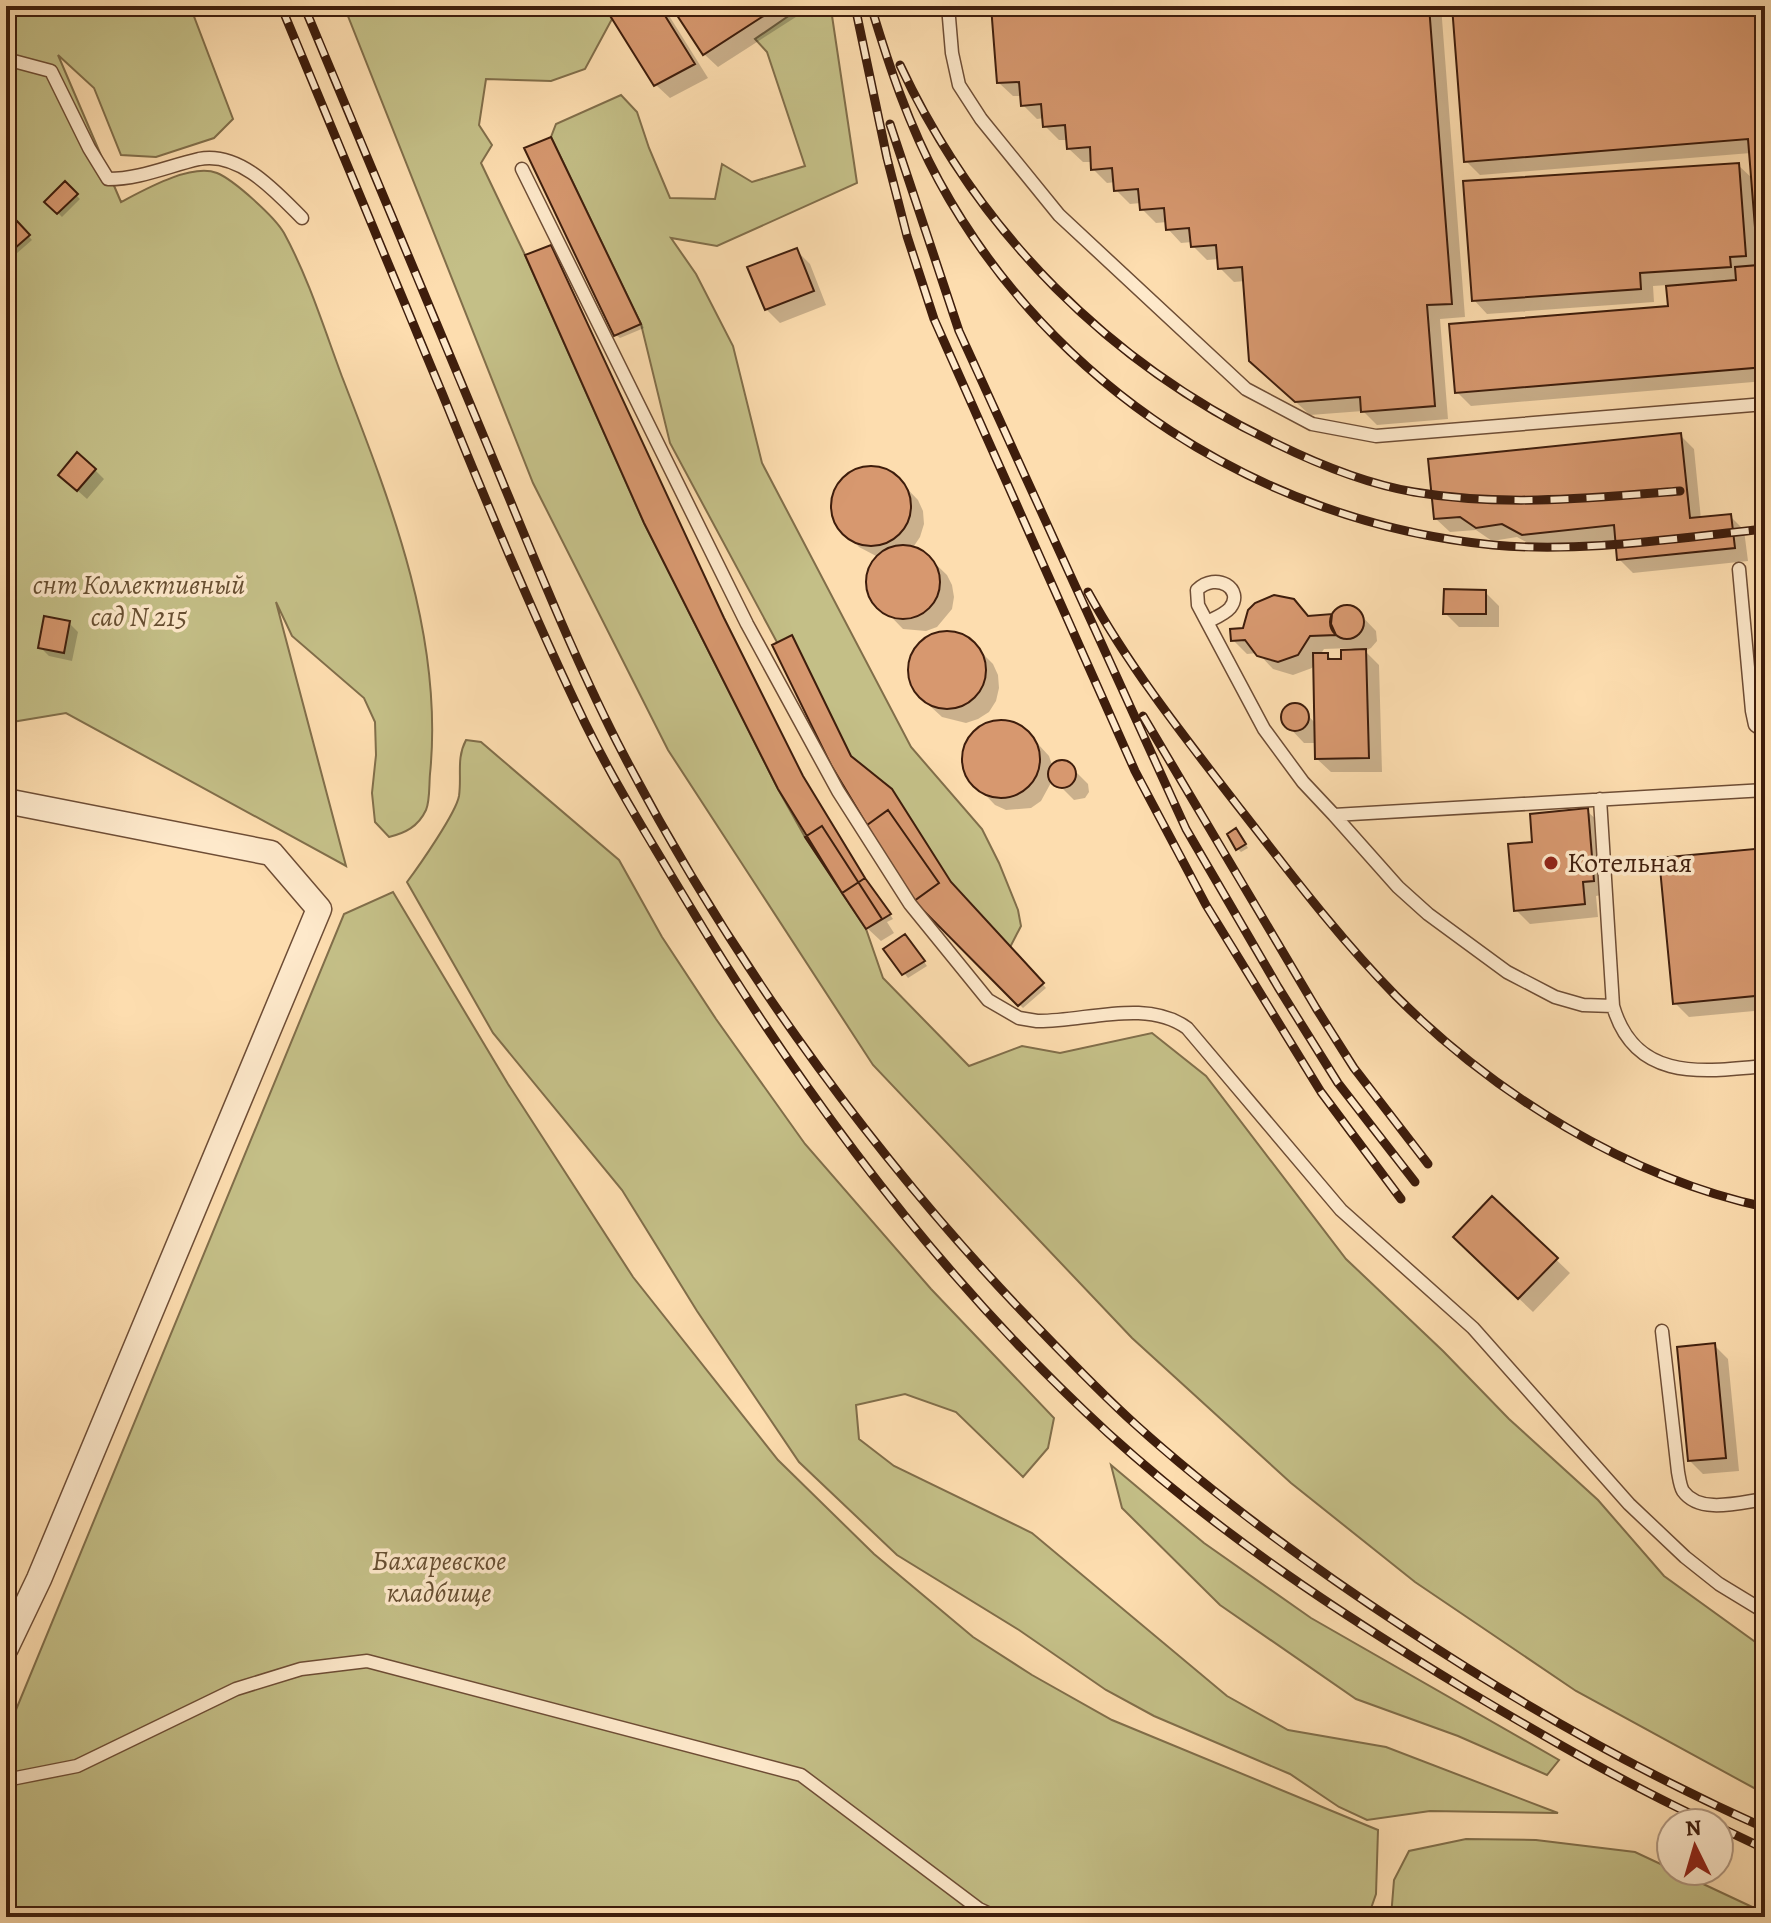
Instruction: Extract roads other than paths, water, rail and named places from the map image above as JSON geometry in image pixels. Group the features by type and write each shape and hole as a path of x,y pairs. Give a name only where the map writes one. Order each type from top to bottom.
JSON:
{"street":[{"path":"6,801 271,853 319,909 39,1579 6,1648"}],"lane":[{"path":"948,6 952,53 959,85 981,119 1059,215 1246,389 1312,424 1376,436 1765,404"},
{"path":"6,59 51,71 108,179 130,179 202,159 228,160 268,185 302,218"},
{"path":"522,169 747,624 838,791 910,904 988,1000 1019,1018 1037,1021 1154,1013 1173,1018 1187,1028 1341,1210 1473,1328 1629,1504 1685,1557 1719,1584 1765,1612"},
{"path":"1739,569 1752,711 1755,725 1765,732"},
{"path":"1207,622 1264,729 1303,782 1398,887 1428,914 1507,972 1555,997 1583,1005 1613,1006"},
{"path":"1334,815 1765,790"},
{"path":"1600,799 1616,1018 1630,1040 1657,1062 1696,1071 1765,1066"},
{"path":"1662,1331 1678,1472 1683,1490 1694,1500 1707,1505 1765,1499"},
{"path":"6,1780 77,1766 236,1689 301,1669 367,1661 801,1775 979,1913 996,1917"}],"railway":[{"path":"281,6 511,559 597,746 647,835 777,1044 878,1182 988,1312 1047,1374 1108,1433 1193,1505 1282,1571 1421,1662 1587,1760 1677,1807"},
{"path":"304,6 549,594 617,742 701,892 748,965 796,1037 901,1174 1015,1304 1104,1395 1199,1479 1266,1531 1405,1628 1536,1710 1672,1784 1765,1828"},
{"path":"855,6 887,158 907,236 934,319 1135,771 1206,905 1321,1092 1401,1199"},
{"path":"871,6 918,139 939,181 985,255 1040,321 1102,380 1171,431 1245,474 1324,507 1407,531 1493,545 1561,547 1765,529"},
{"path":"900,65 932,126 968,184 1055,288 1105,333 1159,375 1216,412 1327,466 1361,479 1414,492 1514,500 1680,491"},
{"path":"890,124 959,331 1186,829 1338,1083 1415,1182"},
{"path":"1088,592 1160,704 1297,882 1375,974 1434,1032 1520,1098 1614,1153 1714,1194 1765,1207"},
{"path":"1143,716 1354,1068 1428,1164"},
{"path":"1735,1835 1765,1849"}],"place":[{"name":"Котельная","path":"1551,863"}],"park label":[{"name":"снт Коллективный сад N 215","path":"139,601"},
{"name":"Бахаревское кладбище","path":"439,1577"}]}
